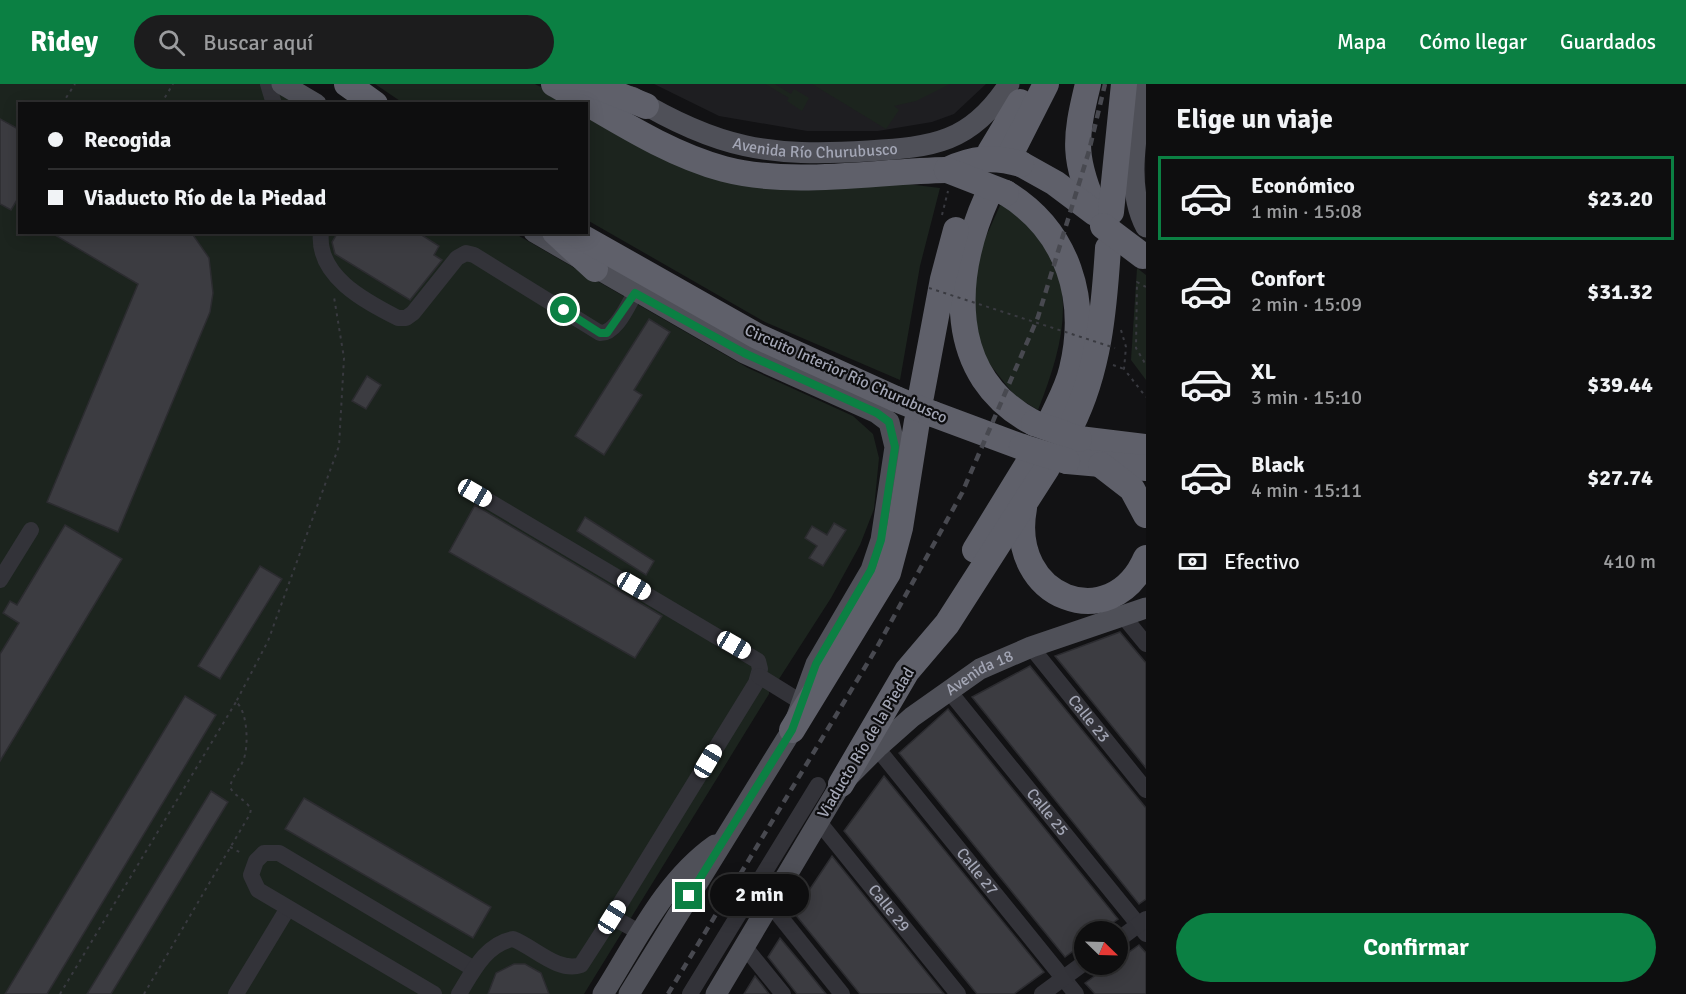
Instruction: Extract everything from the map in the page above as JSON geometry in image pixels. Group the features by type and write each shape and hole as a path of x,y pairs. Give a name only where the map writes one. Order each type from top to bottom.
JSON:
{"highway":[{"path":"347,84 372,101"},
{"path":"554,84 587,102"},
{"path":"591,84 646,106"},
{"path":"792,730 888,573 900,528 924,411 949,251 1000,175 1031,84"},
{"path":"1046,84 972,232 963,272 961,310 964,328 974,360 996,394 1050,443 1146,447"},
{"path":"1088,84 1078,124 1076,148 1081,173 1105,225 1145,257"},
{"name":"Viaducto Río de la Piedad","path":"829,785 907,670 947,624 1026,503 1050,443 1082,404 1097,353 1105,225 1124,84"},
{"path":"588,103 677,152 705,163 745,173 825,176 947,170 1000,175 1090,223 1105,225"},
{"path":"907,670 936,611 1050,443 1074,360 1078,317 1075,285 1069,266 1051,231 1000,175"},
{"path":"557,234 595,269"},
{"name":"Circuito Interior Río Churubusco","path":"577,234 757,336 924,411 1050,443 1101,465 1146,468"},
{"path":"1101,465 1132,489 1146,515"},
{"path":"1026,503 1022,539 1028,563 1043,583 1064,596 1088,600 1112,596 1132,582 1146,558"}],"main road":[{"path":"282,84 313,102"},
{"path":"336,84 372,101"},
{"name":"Avenida Río Churubusco","path":"610,84 646,106 699,133 733,143 782,152 822,153 916,148 949,140 975,125 996,104 1009,84"},
{"path":"1143,84 1144,123 1136,196 1144,224"},
{"path":"537,234 635,293 744,353 877,413 891,426 895,447 877,555 862,588 816,664 792,730 629,994"},
{"name":"Avenida 18","path":"829,785 912,717 980,669 1031,647 1146,608"},
{"name":"Viaducto Río de la Piedad","path":"719,992 819,822 829,785"},
{"path":"603,994 679,876 725,837"}],"street":[{"path":"268,84 273,102"},
{"path":"321,234 323,257 329,269 349,288 398,318 406,318 413,313 457,258 466,253 474,255 600,333 607,333 613,328 635,293"},
{"path":"459,994 474,969 495,944 513,939 563,967 573,968 581,965 759,676 760,669 754,656 475,493"},
{"path":"0,580 31,530"},
{"path":"1123,616 1146,644"},
{"name":"Calle 23","path":"1031,647 1146,790"},
{"path":"759,676 801,702"},
{"name":"Calle 25","path":"949,691 1143,926"},
{"name":"Calle 27","path":"877,748 1077,994"},
{"path":"690,994 829,785"},
{"name":"Calle 29","path":"819,822 958,994"},
{"path":"423,991 258,890 250,875 256,861 264,853 279,853 474,969"},
{"path":"770,904 842,994"},
{"path":"236,994 288,908"},
{"path":"612,917 641,933"},
{"path":"1128,934 1143,926"},
{"path":"744,946 783,994"},
{"path":"1042,994 1074,970"}],"path":[{"path":"63,102 75,84"},
{"path":"162,102 173,84"},
{"path":"60,994 236,702 268,641 339,446 344,358 329,269"},
{"path":"1146,287 1137,282 1136,348 1146,365"},
{"path":"929,288 1116,349 1122,336"},
{"path":"1120,321 1126,346 1124,369 1130,380 1146,397"},
{"path":"1114,360 1113,366 1124,369"},
{"path":"144,994 250,814 251,809 247,802 232,792 230,787 246,753 243,714 241,706 236,702"}],"shaded area":[{"path":"0,84 263,84 293,102 18,102 18,234 516,234 748,368 853,416 873,434 879,458 874,509 860,545 831,598 779,679 773,680 769,687 769,694 584,994 0,994"},
{"path":"375,84 535,84 569,102 402,102"},
{"path":"654,84 986,84 954,114 932,122 878,131 807,131 719,116"},
{"path":"765,84 775,84 791,94 794,89 809,98 802,111 787,101 789,98"},
{"path":"812,84 950,84 916,101 894,106 899,110 886,129"},
{"path":"588,113 677,156 940,188 920,266 900,380 765,322 588,221"},
{"path":"1002,201 1035,226 1049,249 1058,271 1062,294 1063,316 1060,339 1038,410 1015,396 988,362 975,336 975,261"},
{"path":"1137,268 1146,275 1146,380 1131,360"}],"building":[{"path":"0,119 18,129 18,198 11,210 0,204"},
{"path":"53,234 192,234 209,258 213,293 210,312 118,532 47,502 138,284"},
{"path":"337,234 420,234 439,246 434,255 442,260 410,300 335,254 332,242"},
{"path":"649,319 670,332 634,390 642,395 604,455 575,436"},
{"path":"367,376 381,385 366,409 352,401"},
{"path":"475,505 662,616 635,658 449,552"},
{"path":"585,517 654,561 646,575 577,531"},
{"path":"834,523 846,530 823,566 809,558 817,546 805,538 812,526 827,535"},
{"path":"65,525 122,559 0,761 0,654 19,623 3,613 10,601 17,605"},
{"path":"260,566 282,579 220,679 198,666"},
{"path":"1120,632 1146,663 1146,768 1055,656"},
{"path":"1030,666 1146,808 1146,899 1139,904 972,697"},
{"path":"185,696 216,715 47,994 5,994"},
{"path":"948,709 1118,919 1115,921 1074,921 1074,950 1065,957 899,753"},
{"path":"884,776 1044,972 1014,994 977,994 844,831"},
{"path":"211,791 228,802 111,994 87,994"},
{"path":"304,798 491,907 473,938 285,829"},
{"path":"832,856 944,994 860,994 794,913"},
{"path":"780,938 826,994 797,994 768,957"},
{"path":"1139,945 1146,953 1146,994 1095,994 1085,983 1096,975 1128,975 1128,953"},
{"path":"514,964 525,964 541,973 549,994 488,994 496,973"},
{"path":"755,976 763,986 769,994 744,994"}],"railway":[{"path":"668,994 876,649 962,493 1038,317 1089,151 1105,84"}],"route":[{"path":"564,310 600,333 607,333 613,328 635,293 744,353 877,413 889,422 894,436 893,466 881,540 871,570 852,605 823,649 792,730 689,896"}]}
